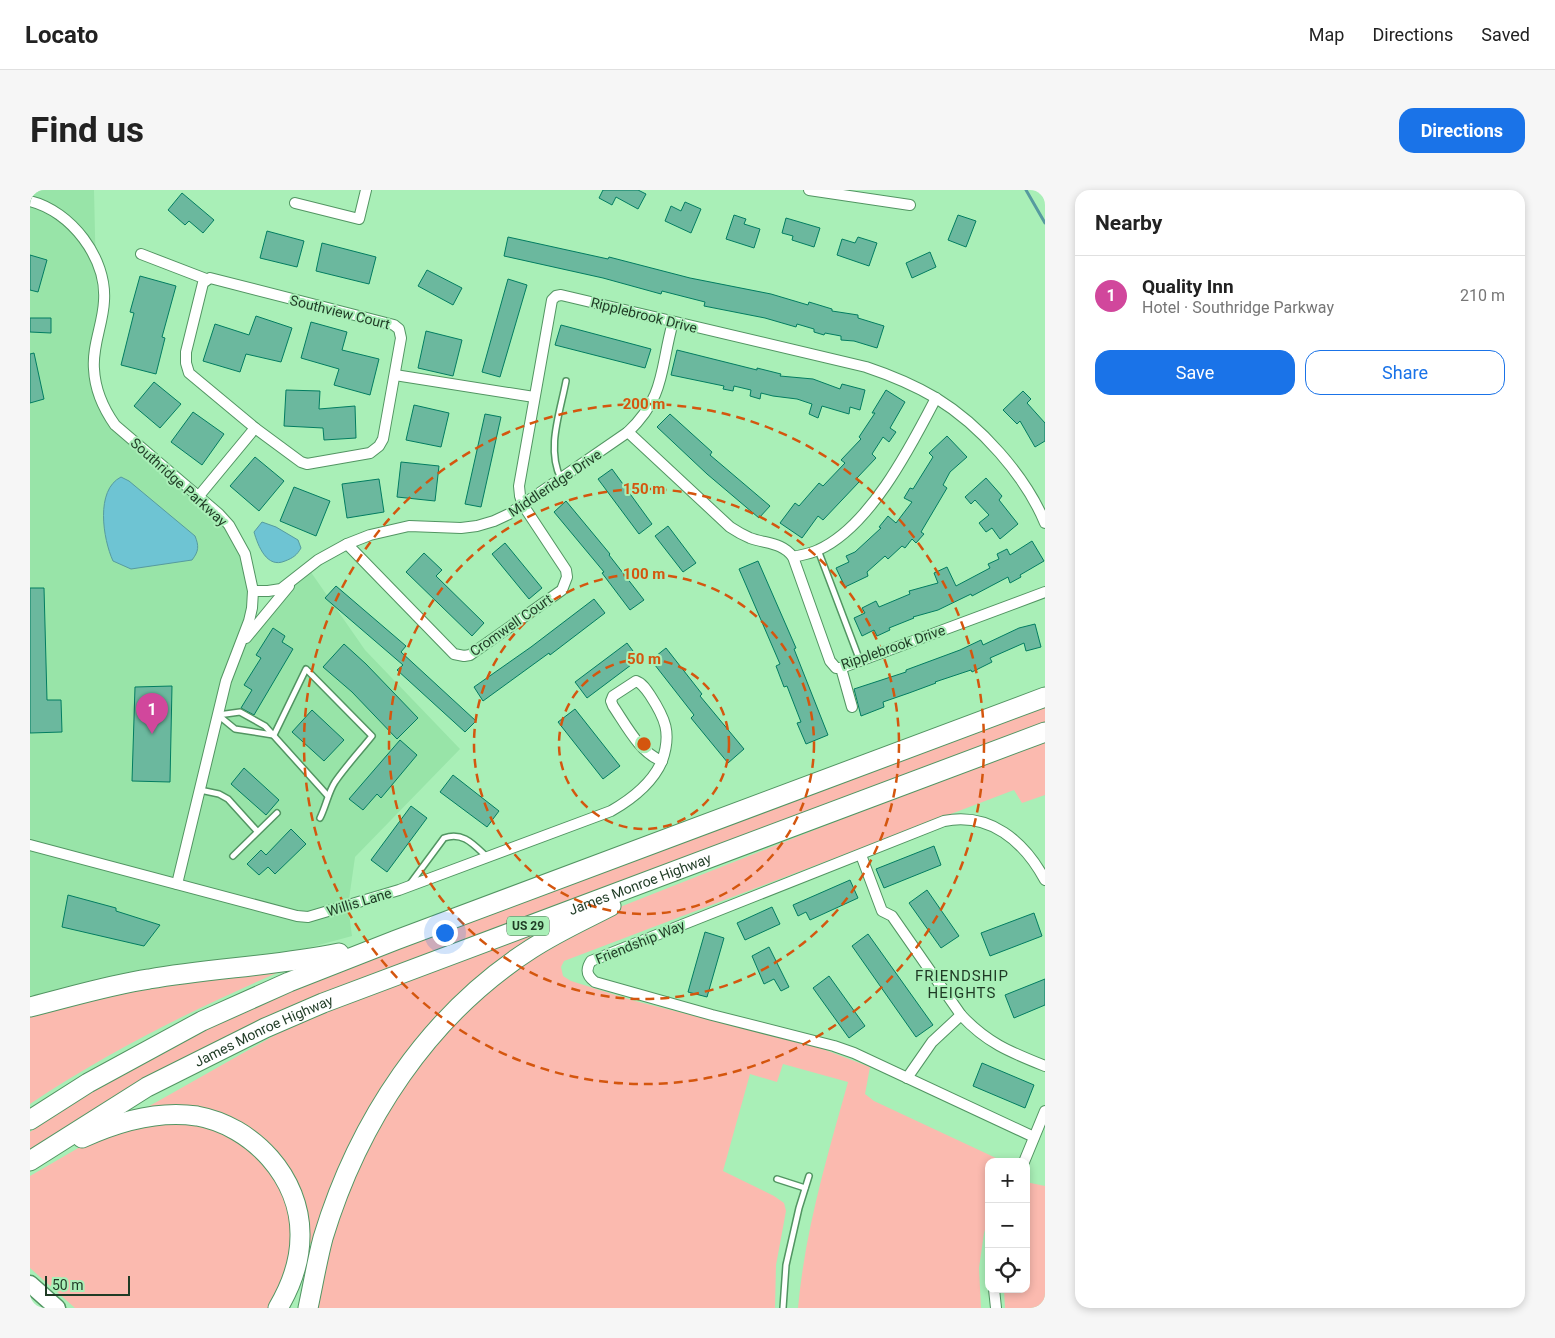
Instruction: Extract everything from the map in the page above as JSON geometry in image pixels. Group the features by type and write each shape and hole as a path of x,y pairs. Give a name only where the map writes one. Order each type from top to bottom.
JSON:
{"highway":[{"name":"US 29","path":"30,1120 88,1083 210,1018 281,986 396,940 1045,697"},
{"name":"James Monroe Highway","path":"30,1161 147,1087 265,1028 333,1000 1045,732"},
{"path":"308,1308 323,1238 362,1138 380,1105 401,1074 447,1018 500,971 560,931 724,852"},
{"path":"30,1007 150,978 280,964 324,957 396,940"},
{"path":"30,1165 120,1122 180,1115 216,1121 231,1128 260,1147 274,1162 286,1180 296,1203 300,1237 297,1261 292,1280 278,1308"}],"main road":[{"path":"30,1284 57,1308"}],"street":[{"path":"295,203 359,219 366,190"},
{"path":"809,190 910,205"},
{"name":"Southridge Parkway","path":"30,201 51,210 77,230 86,242 97,265 105,300 101,327 94,352 93,366 94,378 106,412 115,425 219,514 237,538 245,554 253,590 249,621 226,681 177,884"},
{"path":"141,254 206,279"},
{"name":"Southview Court","path":"210,278 394,325 399,329 401,338 394,375 383,439 379,446 370,453 308,464 300,462 255,428 189,373 186,363 186,352 203,283 206,279 210,278"},
{"name":"Ripplebrook Drive","path":"523,505 519,486 534,397 552,300 556,296 561,295 866,367 890,375 936,398 972,426 1004,459 1032,498 1045,523"},
{"name":"Middleridge Drive","path":"253,590 268,591 281,589 318,560 347,544 370,535 409,526 461,528 478,526 494,522 509,514 628,432 639,422 656,394 673,322"},
{"path":"394,375 534,397"},
{"path":"628,432 740,534 752,539 782,546 788,550 792,557 818,550 833,542 868,508 906,454 936,398"},
{"path":"198,497 255,428"},
{"name":"Cromwell Court","path":"347,544 454,654 470,655 562,590 566,584 566,570 523,505"},
{"name":"Ripplebrook Drive","path":"792,557 830,661 836,668 841,668 1045,592"},
{"path":"239,647 300,574"},
{"path":"841,668 852,707"},
{"path":"636,681 640,682 648,692 665,721 668,741 662,761 650,756 643,749 611,701 613,696 636,681"},
{"name":"Willis Lane","path":"30,845 297,916 308,917 408,887 611,811 640,791 651,779 662,761"},
{"name":"Friendship Way","path":"1034,1137 834,1046 595,982 589,978 587,972 591,962 944,821 957,818 971,819 993,826 1015,842 1029,856 1045,880"},
{"path":"861,855 882,911 892,916 961,1015 987,1040 1003,1049 1045,1066"},
{"path":"907,1078 932,1042 961,1015"},
{"path":"1026,1158 1045,1111"},
{"path":"994,1293 996,1308"}],"lane":[{"path":"561,479 556,469 554,446 566,381"},
{"path":"818,550 860,661"},
{"path":"274,735 306,669 372,736 336,782 328,796 320,818"},
{"path":"218,715 240,712 265,726 328,796"},
{"path":"218,715 235,729 274,735"},
{"path":"200,790 219,794 228,799 257,831"},
{"path":"233,856 277,813"},
{"path":"408,887 444,838 451,835 465,838 488,858"},
{"path":"784,1308 786,1265 809,1176"},
{"path":"777,1179 805,1188"}],"shaded area":[{"path":"30,190 94,190 96,277 101,327 93,366 113,422 198,497 242,548 253,591 244,635 308,568 365,650 460,749 355,857 348,906 352,936 282,955 152,969 30,996"},
{"path":"1045,707 1045,725 120,1094 30,1151 30,1132 52,1117 143,1062 248,1009 353,966"},
{"path":"1045,741 1045,795 1022,803 1014,790 564,961 561,967 563,976 571,981 635,1001 815,1046 870,1067 865,1094 874,1101 996,1158 985,1158 985,1230 979,1268 981,1308 798,1308 811,1222 848,1082 783,1064 777,1082 750,1074 723,1171 774,1196 784,1203 786,1211 776,1265 775,1308 314,1308 335,1221 391,1098 472,1001 582,922 958,773"},
{"path":"545,930 458,1000 332,1189 311,1244 307,1221 240,1125 130,1117 284,1030 376,992"},
{"path":"293,966 191,1012 125,1046 30,1104 30,1011 73,1000"},
{"path":"161,1121 200,1123 255,1150 284,1190 294,1234 289,1268 270,1308 75,1308 30,1268 30,1176 80,1147 113,1132"},
{"path":"1030,1183 1045,1186 1045,1308 1005,1308 1004,1293 1030,1293"}],"water":[{"path":"121,477 129,481 195,536 198,548 192,560 131,569 113,561 104,528 104,503 113,483"},
{"path":"262,522 276,527 298,540 301,548 298,553 290,559 279,563 268,559 258,544 254,532"}],"building":[{"path":"603,190 638,190 646,194 638,209 616,197 612,205 599,198"},
{"path":"182,193 214,220 203,233 189,221 185,225 168,210"},
{"path":"685,202 701,209 691,233 665,221 671,206 681,211"},
{"path":"734,215 746,219 744,224 760,229 754,248 726,239"},
{"path":"958,215 976,221 966,247 948,240"},
{"path":"786,218 820,228 814,247 792,240 793,236 782,233"},
{"path":"267,231 304,241 297,267 260,258"},
{"path":"508,237 608,259 609,257 690,278 771,294 808,305 809,302 832,309 832,311 858,315 858,318 884,326 877,348 854,341 841,340 841,336 825,333 824,335 814,332 814,329 797,324 796,327 765,318 704,306 705,302 662,291 661,294 603,278 504,256"},
{"path":"858,237 877,243 869,266 837,255 842,239 855,243"},
{"path":"322,243 376,257 369,284 316,271"},
{"path":"930,252 936,267 912,278 906,263"},
{"path":"30,255 47,260 38,292 30,290"},
{"path":"427,270 462,288 453,305 418,286"},
{"path":"140,276 176,286 162,337 165,338 156,374 121,365 134,313 130,312"},
{"path":"508,279 527,285 500,377 482,372"},
{"path":"256,316 292,328 281,362 246,354 240,372 203,361 215,324 249,335"},
{"path":"30,318 51,318 51,333 30,332"},
{"path":"311,322 347,332 342,350 379,359 370,395 334,385 339,369 301,358"},
{"path":"561,325 651,349 645,368 555,345"},
{"path":"426,331 462,340 453,376 418,368"},
{"path":"677,350 781,374 780,376 813,379 840,389 842,384 865,390 860,410 850,407 849,414 822,406 818,418 809,414 812,404 797,399 761,393 760,399 750,396 751,390 734,386 733,391 723,389 724,386 671,375"},
{"path":"34,353 44,399 30,403 30,354"},
{"path":"154,382 181,404 160,428 134,406"},
{"path":"286,390 320,391 319,409 355,406 356,438 324,440 323,428 284,426"},
{"path":"886,390 905,402 890,428 896,432 889,442 883,437 872,454 876,458 856,479 859,482 823,520 818,516 802,538 780,523 795,503 799,506 819,483 823,486 845,463 841,460 861,439 859,437 875,413 872,413"},
{"path":"1023,391 1031,399 1027,403 1045,423 1045,441 1035,447 1020,421 1017,424 1003,410"},
{"path":"414,405 449,413 441,447 406,440"},
{"path":"193,412 224,434 202,465 171,442"},
{"path":"485,414 501,417 481,507 465,504"},
{"path":"670,414 712,452 710,455 770,506 759,518 707,474 657,427"},
{"path":"947,436 967,457 950,472 943,485 947,488 921,532 924,534 916,543 912,539 905,548 902,546 888,559 885,556 867,572 868,576 845,587 836,568 849,562 846,556 855,552 881,528 879,527 888,516 896,523 912,502 904,498 910,488 913,489 933,457 929,453"},
{"path":"255,457 284,481 259,511 230,486"},
{"path":"401,462 439,466 435,501 397,497"},
{"path":"612,469 652,524 639,534 598,479"},
{"path":"986,478 1002,496 999,500 1018,524 1000,539 992,528 986,532 979,523 989,515 975,500 971,504 965,497"},
{"path":"379,479 384,512 347,518 342,484"},
{"path":"294,487 330,501 316,536 280,521"},
{"path":"566,501 610,554 644,600 630,610 602,573 604,572 554,512"},
{"path":"668,526 696,563 683,572 655,536"},
{"path":"1032,541 1044,561 1020,575 1021,577 1010,583 1008,577 972,596 971,594 938,610 913,617 877,636 874,630 862,636 854,618 865,613 862,608 876,601 879,607 910,594 909,591 938,583 934,573 947,567 956,586 990,568 988,564 999,559 997,554 1007,549 1010,555"},
{"path":"505,543 542,588 529,599 492,554"},
{"path":"424,553 442,570 436,576 484,623 472,636 406,572"},
{"path":"758,561 796,648 794,649 828,735 806,744 797,723 801,722 787,686 784,687 776,666 780,664 739,569"},
{"path":"336,586 406,646 401,652 476,721 465,732 397,670 403,665 325,598"},
{"path":"30,588 44,588 47,700 61,700 62,732 30,733"},
{"path":"594,599 605,613 550,655 549,653 483,701 474,687"},
{"path":"1035,624 1041,647 1026,651 1024,643 990,658 992,662 972,672 971,670 935,682 883,702 884,707 861,716 854,689 906,672 906,670 981,640 983,645 1019,628"},
{"path":"273,628 285,636 282,642 293,649 254,715 241,708 252,690 244,685 261,658 256,655"},
{"path":"627,643 639,659 587,698 575,682"},
{"path":"344,644 418,718 397,739 352,692 323,667"},
{"path":"666,648 702,694 700,696 744,749 728,763 691,718 694,715 651,660"},
{"path":"172,686 170,782 132,781 135,687"},
{"path":"575,709 620,766 603,779 558,722"},
{"path":"312,710 344,740 324,761 292,732"},
{"path":"400,740 417,755 381,798 377,794 363,810 349,799"},
{"path":"244,768 279,800 266,815 231,784"},
{"path":"453,775 499,811 487,827 440,792"},
{"path":"411,806 427,818 387,872 371,860"},
{"path":"291,829 306,844 275,874 268,867 259,875 247,864 261,850 266,855"},
{"path":"934,846 941,865 884,888 876,869"},
{"path":"850,880 858,898 810,920 806,912 798,916 793,905"},
{"path":"927,890 959,936 941,948 909,903"},
{"path":"68,895 116,908 116,911 160,925 144,946 62,927"},
{"path":"772,907 780,924 745,940 737,923"},
{"path":"1034,913 1042,936 990,956 981,933"},
{"path":"705,932 724,938 707,997 688,992"},
{"path":"868,934 933,1025 916,1037 852,946"},
{"path":"769,947 789,987 781,991 774,979 764,984 752,956"},
{"path":"829,976 865,1026 849,1038 813,988"},
{"path":"1045,979 1045,1005 1014,1018 1005,995"},
{"path":"982,1063 1034,1085 1025,1108 973,1086"}],"waterway":[{"path":"1026,190 1045,223"}],"place":[{"name":"Quality Inn","path":"152,734"}],"district":[{"name":"FRIENDSHIP HEIGHTS","path":"962,984"}]}
